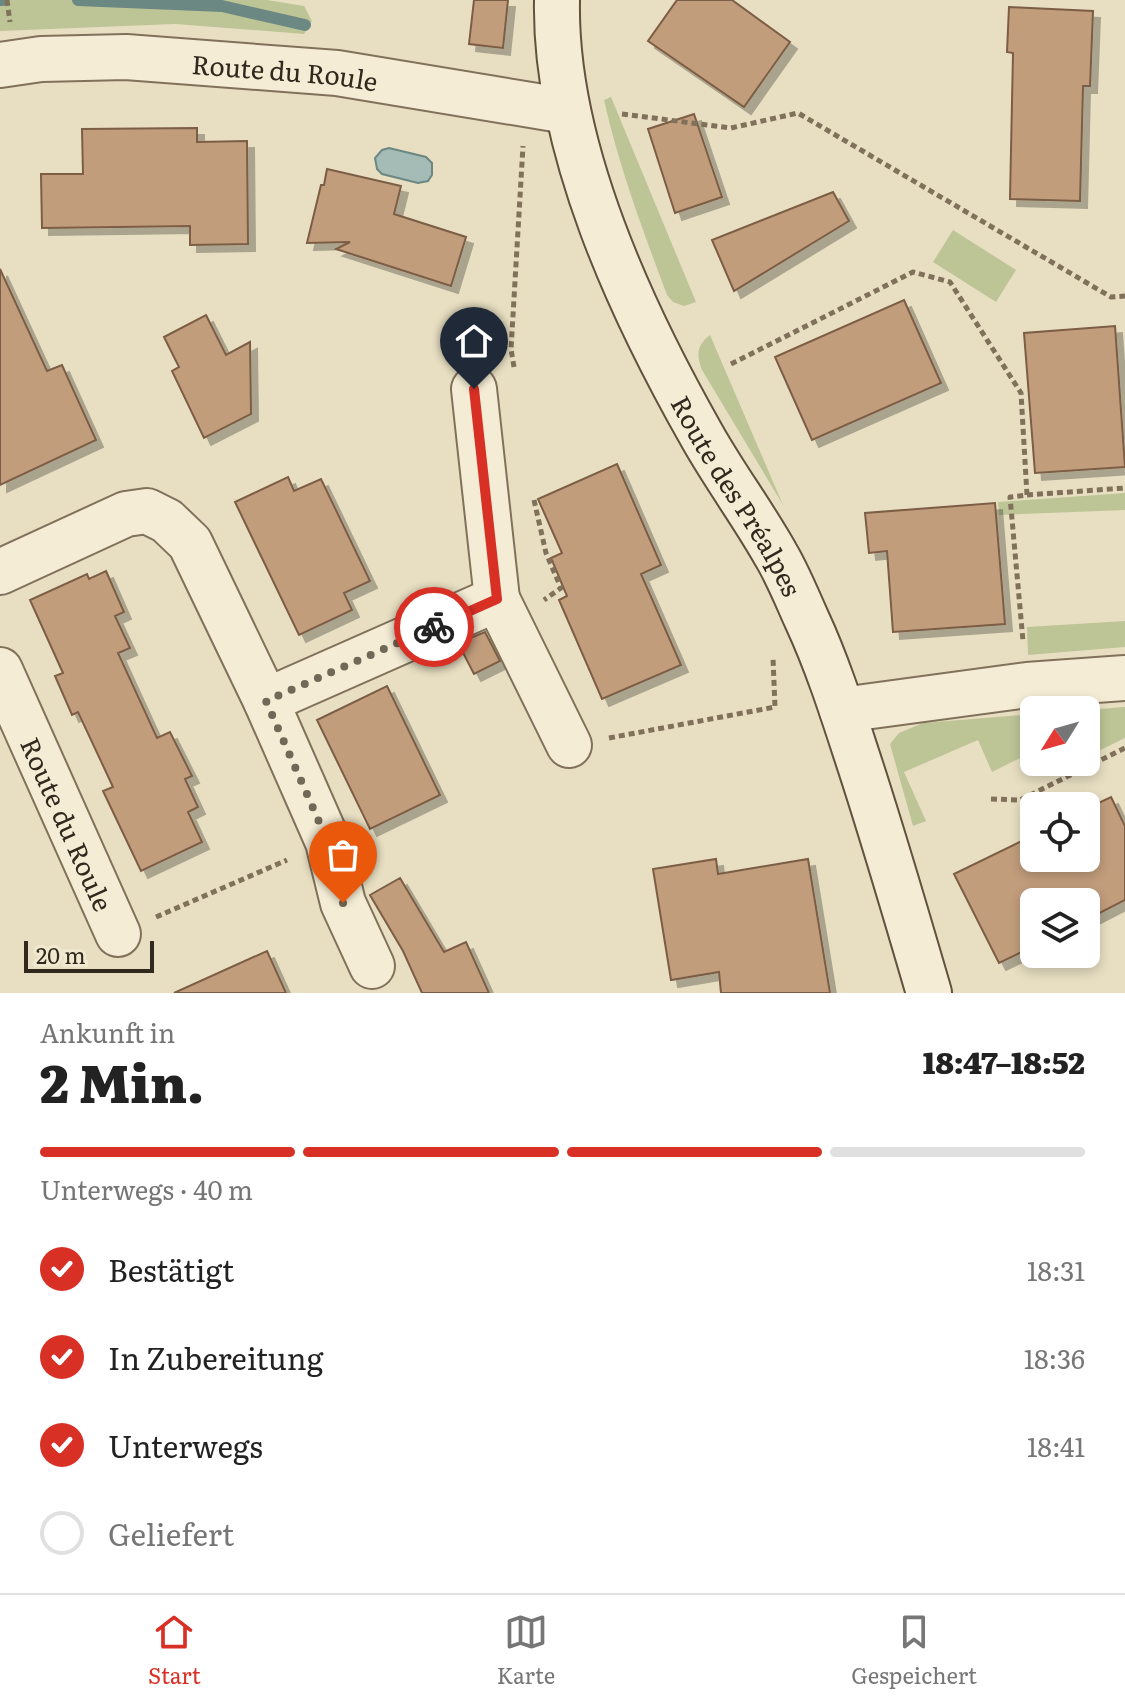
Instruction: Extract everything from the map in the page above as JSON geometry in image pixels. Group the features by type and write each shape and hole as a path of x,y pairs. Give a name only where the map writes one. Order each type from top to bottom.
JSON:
{"street":[{"name":"Route des Préalpes","path":"557,0 560,62 546,108 658,356 704,439 777,556 809,623 842,710 887,846 929,993"},
{"name":"Route du Roule","path":"0,65 41,59 126,57 337,73 546,108"},
{"path":"495,384 497,599 569,745"},
{"path":"0,572 126,514 147,511 167,521 190,543 266,701 328,842 343,903 372,966"},
{"path":"266,701 497,599"},
{"name":"Route du Roule","path":"0,670 118,934"},
{"path":"842,710 1027,685 1125,678"}],"path":[{"path":"7,0 10,21"},
{"path":"495,384 511,349 546,108"},
{"path":"622,114 731,128 798,113 1111,297 1125,296"},
{"path":"731,364 913,272 950,282 1021,393 1027,495"},
{"path":"497,599 523,584 535,606 561,588 546,553 532,486"},
{"path":"1027,685 1010,497 1125,488"},
{"path":"569,745 775,707 775,701"},
{"path":"991,799 1020,800 1125,748"},
{"path":"118,934 328,842"}],"green space":[{"path":"0,0 267,0 304,6 312,21 304,34 175,24 0,31"},
{"path":"611,97 696,302 684,306 673,302 667,295 617,150 604,100"},
{"path":"953,230 1016,270 996,302 933,262"},
{"path":"710,335 783,505 702,370 699,350"},
{"path":"1125,493 1125,510 999,515 998,502"},
{"path":"1125,621 1125,647 1028,655 1027,627"},
{"path":"1125,707 1125,738 1100,750 1100,709"},
{"path":"1020,715 1020,758 992,772 978,740 904,772 926,821 913,826 890,744 899,733 923,723"}],"water":[{"path":"389,148 426,157 432,163 432,175 428,181 418,183 382,174 377,169 375,158 382,150"}],"building":[{"path":"474,0 508,0 503,48 469,44"},
{"path":"677,0 732,0 790,42 744,107 648,41"},
{"path":"1009,7 1093,11 1090,86 1083,86 1080,201 1010,199 1013,53 1007,52"},
{"path":"694,114 722,197 675,213 648,129"},
{"path":"197,128 197,142 247,141 248,244 190,245 190,226 42,228 41,174 83,174 82,129"},
{"path":"327,169 401,186 394,214 466,237 451,286 336,249 350,242 307,243"},
{"path":"833,192 849,221 734,291 712,240"},
{"path":"0,269 47,371 62,365 96,440 0,485"},
{"path":"904,300 941,383 812,440 775,357"},
{"path":"206,315 226,355 250,342 251,414 204,438 172,371 179,367 164,337"},
{"path":"1115,326 1125,467 1035,473 1024,333"},
{"path":"617,464 661,565 641,574 681,665 602,699 559,600 567,596 551,558 562,553 538,499"},
{"path":"288,477 294,491 321,479 370,581 344,593 352,610 299,635 235,502"},
{"path":"995,503 1005,624 893,632 887,551 869,553 865,513"},
{"path":"106,571 124,612 115,616 130,648 118,653 157,738 170,732 192,776 185,779 198,807 188,812 202,842 141,871 103,791 113,787 78,712 72,715 55,676 63,673 30,600 87,574 89,579"},
{"path":"485,632 500,661 474,674 458,643"},
{"path":"387,686 440,795 370,829 317,720"},
{"path":"1111,797 1125,826 1125,900 1100,913 1100,888 1020,888 1020,953 999,963 954,874 1020,842 1020,872 1100,872 1100,802"},
{"path":"716,859 718,874 808,859 830,993 721,993 719,972 671,980 653,869"},
{"path":"400,878 444,952 466,942 489,993 422,993 403,951 370,895"},
{"path":"267,951 286,993 174,993"}],"waterway":[{"path":"78,0 222,6 305,25"}],"way so far":[{"path":"343,903 328,842 266,701 434,627"}],"route":[{"path":"434,627 497,599 474,389"}]}
